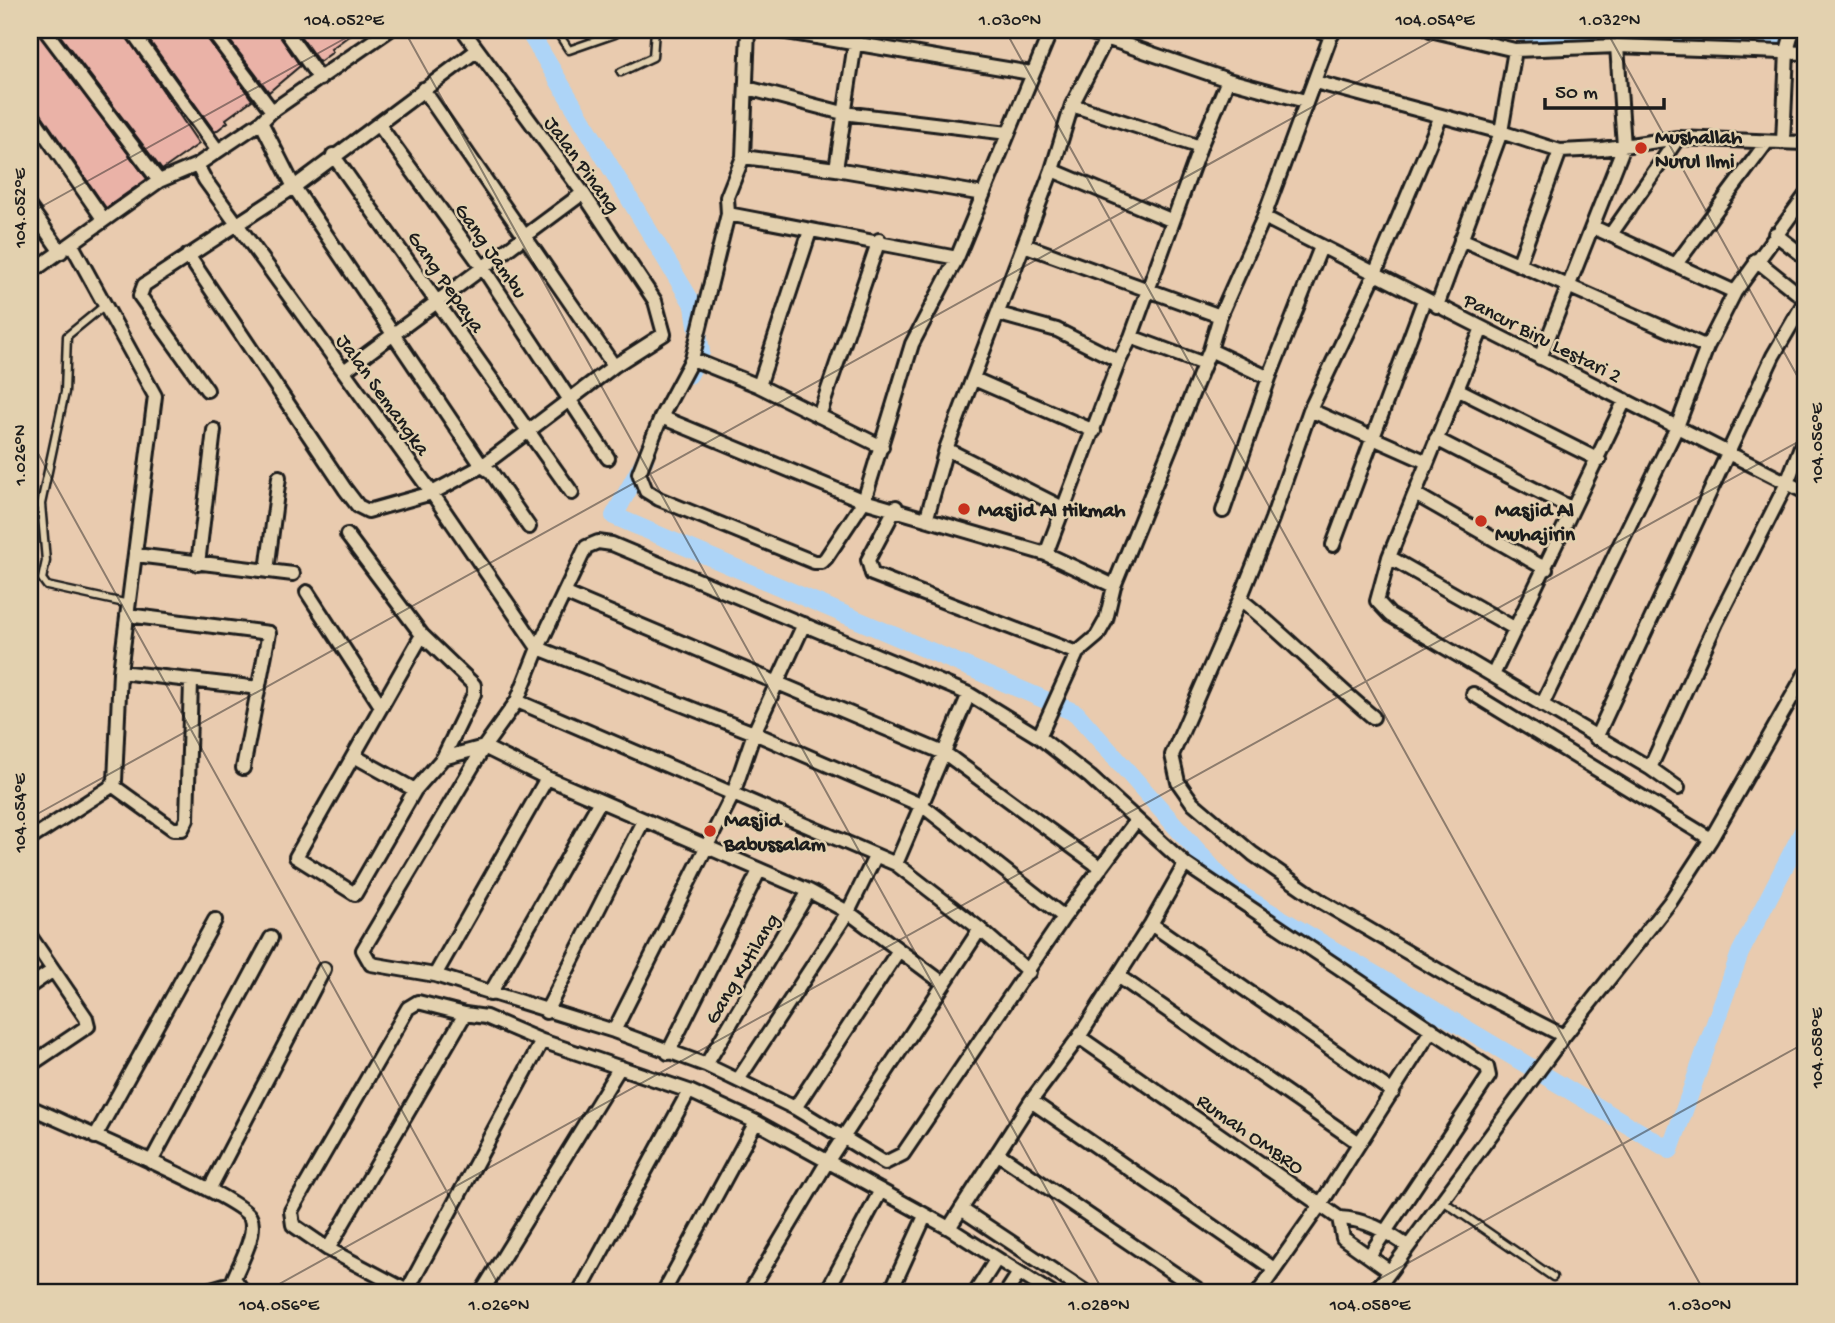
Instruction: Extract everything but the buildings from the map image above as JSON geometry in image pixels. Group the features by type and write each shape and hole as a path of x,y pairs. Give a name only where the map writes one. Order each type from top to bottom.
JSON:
{"street":[{"path":"46,30 159,181"},
{"path":"131,30 218,151"},
{"path":"211,30 272,111"},
{"path":"285,30 320,79"},
{"path":"362,30 371,42"},
{"path":"30,273 159,181 197,165 261,122 272,111 389,30"},
{"name":"Jalan Pinang","path":"463,30 583,193 655,301 663,334 614,366"},
{"path":"748,30 743,158 727,197 728,214 692,359 660,417 639,473 646,491 808,561 822,562 864,501 912,344 957,258 1031,73 1051,30"},
{"path":"775,30 856,36 1031,73"},
{"path":"1083,30 1228,80 1305,101"},
{"path":"1039,737 1077,653 1097,636 1106,620 1114,586 1210,351 1220,316 1264,217 1305,101 1315,82 1332,32 1317,30"},
{"path":"1430,30 1515,50 1617,47 1787,49 1805,53"},
{"path":"1783,142 1787,49 1792,30"},
{"path":"836,169 856,36"},
{"path":"927,517 946,449 1052,170 1072,105 1106,39"},
{"path":"1540,358 1624,145 1617,47"},
{"path":"1437,306 1501,132 1515,50"},
{"path":"207,390 140,296 144,285 294,187 476,51"},
{"path":"1046,554 1119,361 1131,337 1200,147 1228,80"},
{"path":"1315,82 1501,132 1560,151 1678,138 1805,143"},
{"path":"747,88 843,113 1008,132"},
{"path":"188,255 358,506 368,511 432,494 482,466 526,430 569,402 614,366 423,89"},
{"path":"1072,105 1200,147"},
{"path":"30,113 104,220"},
{"path":"1441,116 1374,276 1310,410 1240,599 1172,755 1178,782 1192,802 1253,854 1322,902 1458,982 1564,1036"},
{"path":"261,122 294,187 395,333 482,466 491,472 529,527"},
{"name":"Gang Jambu","path":"379,125 483,268 608,458"},
{"path":"1611,234 1678,138"},
{"path":"1676,264 1768,142"},
{"path":"1519,263 1560,151"},
{"name":"Gang Pepaya","path":"334,155 572,493"},
{"path":"743,158 836,169 983,194"},
{"name":"Jalan Semangka","path":"197,165 205,180 432,494 538,648"},
{"path":"1052,170 1173,221"},
{"path":"344,371 583,193"},
{"path":"1542,705 1677,427 1707,347 1735,292 1805,196"},
{"path":"30,208 66,248 105,305 155,397 120,672 115,781 30,839"},
{"path":"728,214 810,231 879,240 957,258"},
{"name":"Pancur Biru Lestari 2","path":"1264,217 1374,276 1730,452 1805,492"},
{"path":"1593,227 1735,292"},
{"path":"760,386 810,231"},
{"path":"1776,234 1805,257"},
{"path":"1461,239 1707,347"},
{"path":"819,416 879,240"},
{"path":"1024,245 1220,316"},
{"path":"1223,510 1269,378 1321,247"},
{"path":"1596,738 1773,356 1805,300 1756,260"},
{"path":"1333,545 1424,300"},
{"path":"999,314 1057,330 1119,361"},
{"path":"1482,328 1390,557 1377,601 1390,615 1650,768 1678,788"},
{"path":"1131,337 1204,364"},
{"path":"1210,351 1269,378"},
{"path":"692,359 760,386 882,447"},
{"path":"974,379 1094,430"},
{"path":"1457,389 1599,460"},
{"path":"1493,675 1514,628 1546,569 1571,508 1599,460 1625,400"},
{"path":"1310,410 1427,462"},
{"path":"660,417 864,501 927,517 1046,554 1114,586"},
{"path":"198,564 214,430"},
{"path":"1650,768 1716,622 1787,483 1805,436"},
{"path":"1436,439 1571,508"},
{"path":"946,449 1065,509"},
{"path":"267,571 279,477"},
{"path":"1415,494 1546,569"},
{"path":"896,508 868,559 872,574 1077,653"},
{"path":"347,535 422,635 474,685 474,694 443,758 415,790 355,894 296,857 422,635"},
{"path":"1135,822 1064,917 1029,972 999,1010 898,1158 885,1163 795,1108 706,1065 668,1054 614,1031 490,995 435,975 371,964 363,950 484,747 517,701 538,648 586,547 598,542 612,544 969,694 1039,737 1116,800 1135,822 1185,864 1487,1067 1489,1076 1369,1256"},
{"path":"136,555 293,574"},
{"path":"1390,557 1514,628"},
{"path":"307,592 381,706"},
{"path":"564,593 946,754 1101,868"},
{"path":"1240,599 1280,631 1326,678 1373,717"},
{"path":"128,610 269,632 243,768"},
{"path":"614,1031 733,794 754,733 779,684 804,624"},
{"path":"538,648 754,733 923,806 1064,917"},
{"path":"120,672 259,688"},
{"path":"1374,1293 1388,1270 1564,1036 1670,902 1711,839 1805,674"},
{"path":"112,785 173,829 182,829 187,819 191,682"},
{"path":"896,864 946,754 969,694"},
{"path":"1473,694 1711,839"},
{"path":"517,701 896,864 980,929 1029,972"},
{"path":"443,758 484,747 600,802 809,891 848,912 943,983"},
{"path":"354,756 415,790"},
{"path":"435,975 547,778"},
{"path":"490,995 600,802"},
{"path":"546,1012 643,821"},
{"path":"738,1080 848,912 875,857"},
{"path":"949,1228 1031,1101 1079,1037 1151,924 1185,864"},
{"path":"668,1054 759,871"},
{"name":"Gang Kutilang","path":"706,1065 809,891"},
{"path":"95,1137 215,920"},
{"path":"1151,924 1393,1092"},
{"path":"749,1293 829,1159 980,929"},
{"path":"30,936 86,1017 88,1026 30,1065"},
{"path":"151,1162 271,938"},
{"path":"795,1108 899,950"},
{"path":"209,1190 324,969"},
{"path":"30,986 52,971"},
{"path":"1118,976 1360,1143"},
{"path":"542,1041 409,1292 328,1249 293,1225 291,1211 408,1007 418,1002 486,1017 542,1041 689,1091 829,1159 880,1192 949,1228 1051,1293"},
{"path":"328,1249 465,1014"},
{"path":"1258,1293 1321,1205 1432,1030"},
{"name":"Rumah OMBRO","path":"1079,1037 1339,1218 1343,1238 1388,1270"},
{"path":"481,1293 620,1067"},
{"path":"579,1293 689,1091"},
{"path":"1031,1101 1274,1269"},
{"path":"30,1107 209,1190 244,1211 251,1219 252,1227 235,1282"},
{"path":"663,1293 756,1122"},
{"path":"997,1153 1203,1293"},
{"path":"826,1293 880,1192"},
{"path":"961,1209 1087,1293"},
{"path":"890,1293 925,1216"},
{"path":"1339,1218 1353,1218 1386,1231 1406,1246"},
{"path":"975,1293 996,1260"},
{"path":"1006,1293 1019,1273"},
{"path":"198,1293 235,1282"},
{"path":"235,1282 244,1293"}],"lane":[{"path":"556,30 569,50 615,34"},
{"path":"621,72 653,57 655,30"},
{"path":"105,305 67,336 65,391 41,505 46,561 44,583 128,610"},
{"path":"30,507 41,505"},
{"path":"1441,1200 1553,1277"}],"waterway":[{"path":"528,30 694,306 701,352 689,375"},
{"path":"1528,30 1731,44 1805,43"},
{"path":"645,459 614,516 1076,713 1231,889 1670,1150 1740,953 1805,827"}],"place":[{"name":"Mushallah Nurul Ilmi","path":"1641,148"},
{"name":"Masjid Al Hikmah","path":"964,509"},
{"name":"Masjid Al Muhajirin","path":"1481,521"},
{"name":"Masjid Babussalam","path":"710,831"}]}
